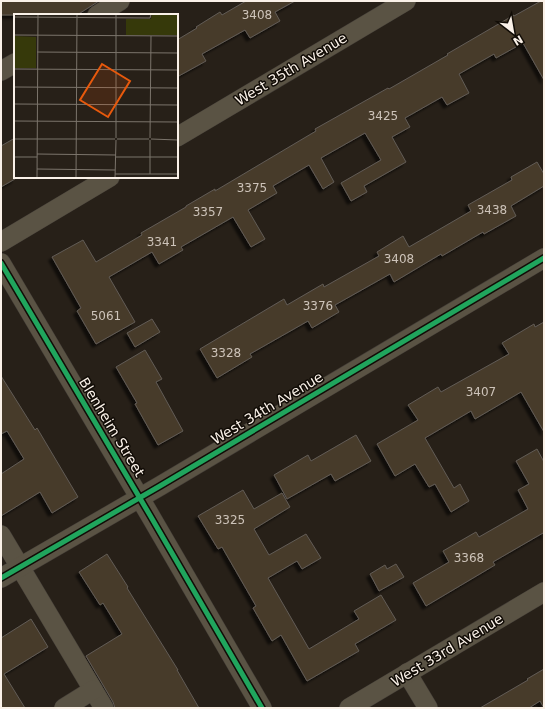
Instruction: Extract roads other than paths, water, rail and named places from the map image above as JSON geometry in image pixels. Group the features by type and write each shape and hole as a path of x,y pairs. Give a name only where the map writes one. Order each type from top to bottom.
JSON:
{"street":[{"path":"99,14 120,1"},
{"name":"West 35th Avenue","path":"178,136 406,1"},
{"path":"1,71 14,64"},
{"path":"1,242 108,178"},
{"name":"West 34th Avenue","path":"1,578 544,258"},
{"name":"Blenheim Street","path":"1,263 140,497 262,708"},
{"path":"1,535 104,708"},
{"name":"West 33rd Avenue","path":"349,708 544,592"},
{"path":"407,673 428,708"},
{"path":"64,708 93,690"}]}
